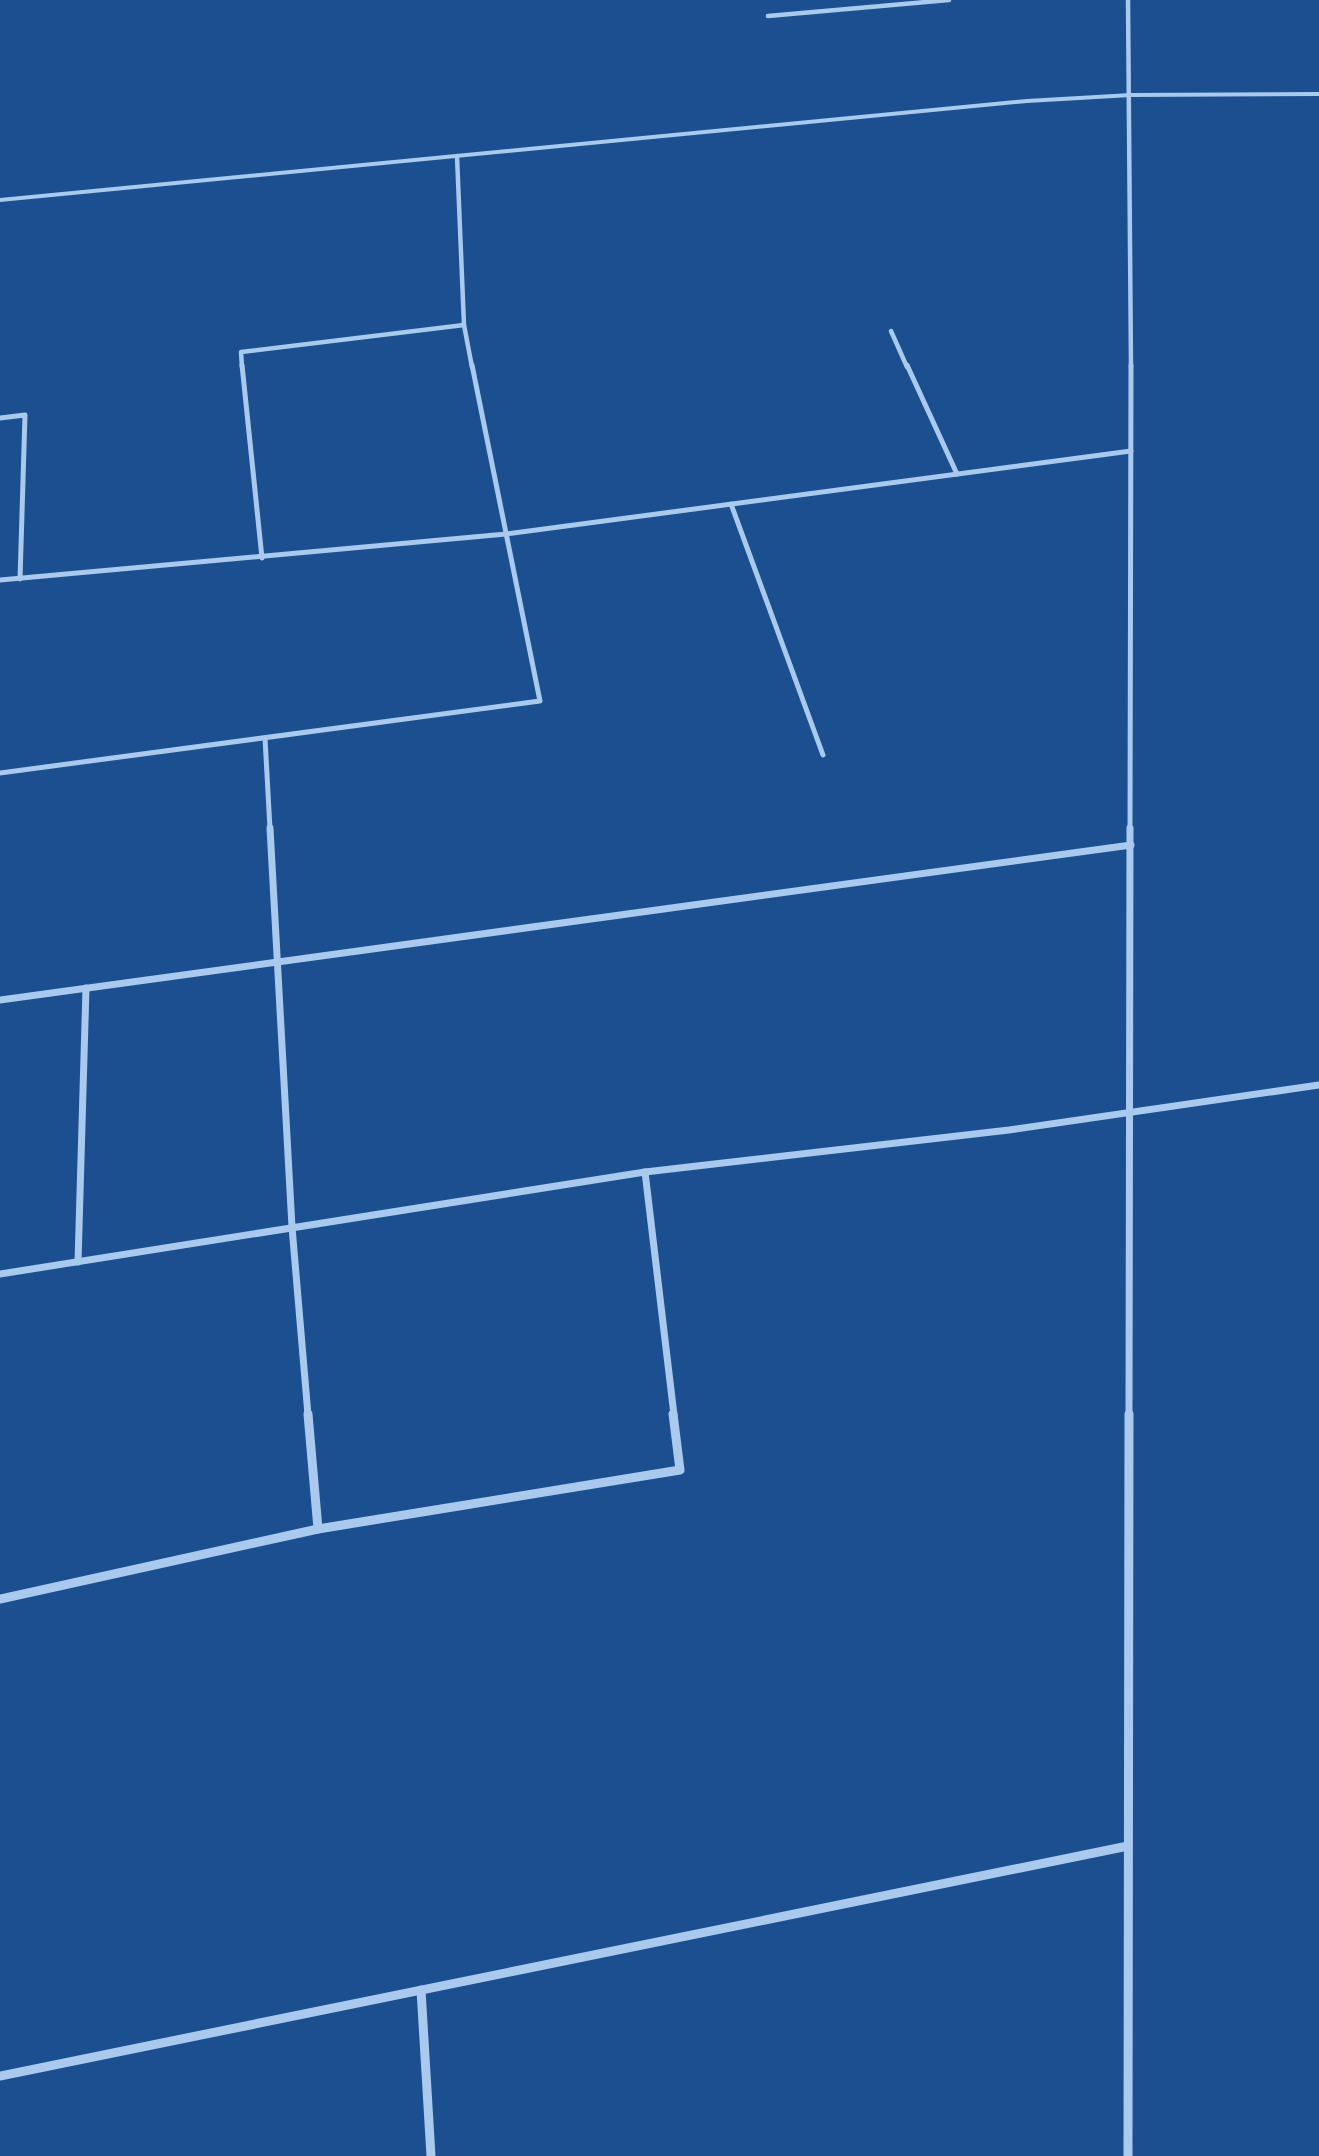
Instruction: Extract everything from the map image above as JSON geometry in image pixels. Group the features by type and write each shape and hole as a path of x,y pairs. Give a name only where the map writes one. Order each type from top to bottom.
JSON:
{"street":[{"path":"768,16 949,0"},
{"path":"1128,0 1131,95 1128,2156"},
{"path":"0,200 1013,102 1131,95 1319,94"},
{"path":"0,773 540,701 464,325 457,156"},
{"path":"262,558 241,352 464,325"},
{"path":"891,331 957,474"},
{"path":"0,418 25,415 20,579"},
{"path":"0,580 506,534 1131,451"},
{"path":"732,504 823,755"},
{"path":"265,738 292,1227 318,1529"},
{"path":"0,1000 1131,845"},
{"path":"78,1262 86,988"},
{"path":"0,1274 645,1172 1131,1112 1319,1085"},
{"path":"0,1599 318,1529 680,1471 645,1172"},
{"path":"0,2076 1128,1846"},
{"path":"421,1990 431,2156"}]}
